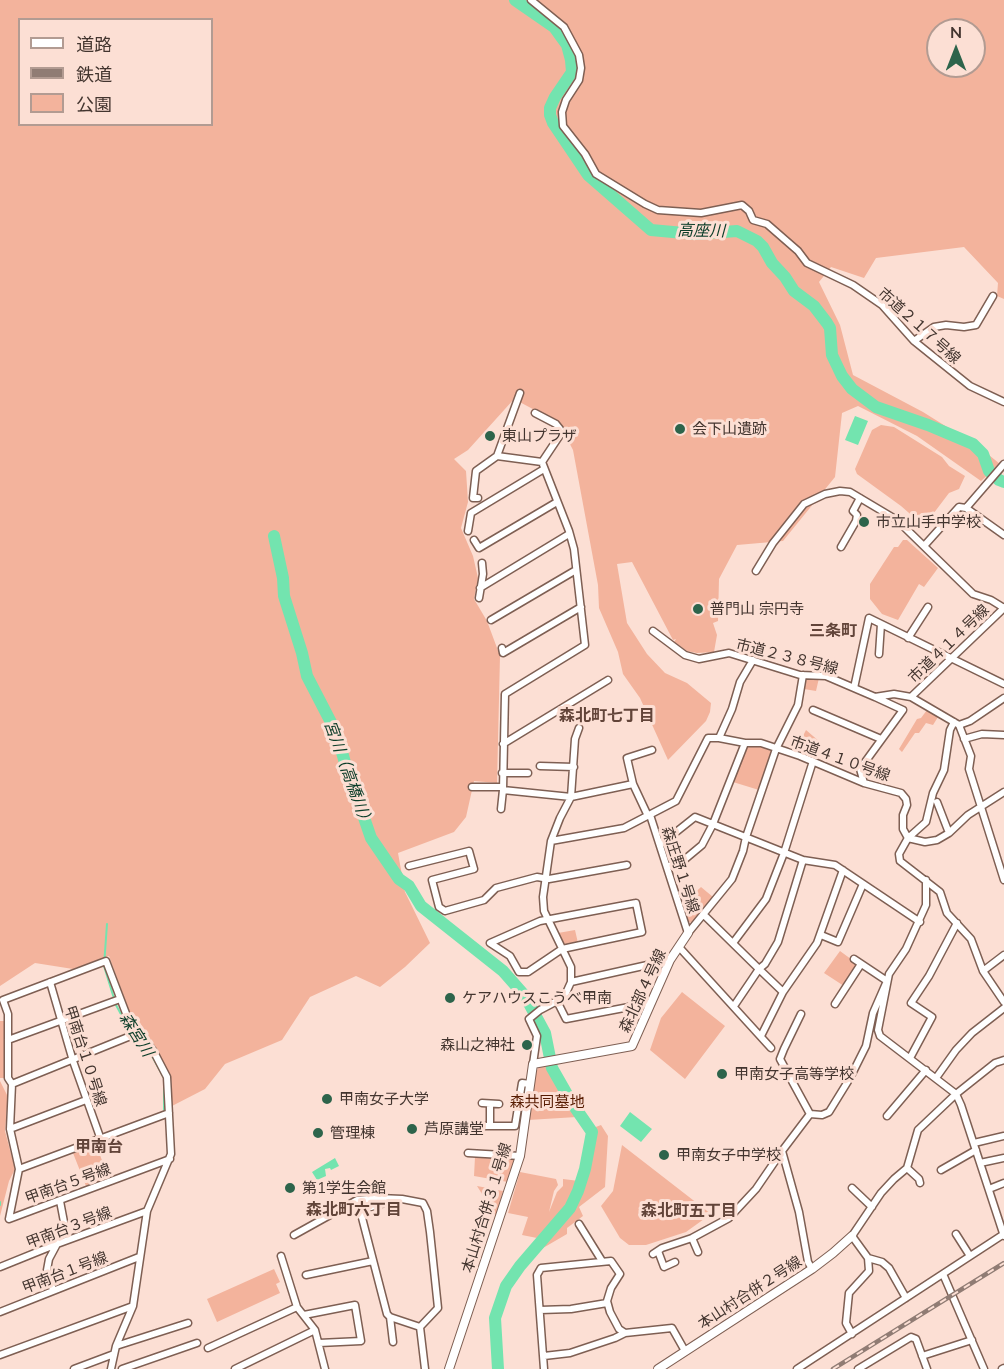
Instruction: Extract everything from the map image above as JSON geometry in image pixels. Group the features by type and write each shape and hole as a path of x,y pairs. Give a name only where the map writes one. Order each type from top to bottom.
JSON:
{"street":[{"name":"市道２１７号線","path":"531,0 564,27 579,55 581,68 579,80 566,100 562,112 563,126 585,154 596,174 658,210 701,213 742,205 749,211 753,220 767,224 798,251 807,263 853,285 882,305 914,341 970,386 1004,402"},
{"path":"914,341 934,327 976,325 993,296"},
{"path":"478,498 473,498 476,471 497,456 520,393"},
{"path":"501,809 505,694 585,645 569,534 542,462 560,435 560,429 556,424 535,413"},
{"path":"497,456 542,462"},
{"path":"966,508 1001,466"},
{"path":"468,531 471,513 544,469"},
{"path":"756,571 773,543 804,504 825,494 850,492 897,520 973,594 991,600 1004,608"},
{"path":"841,547 856,521 857,515 852,511 860,498"},
{"path":"474,540 478,548 557,502"},
{"path":"924,546 959,507 966,508 1004,535"},
{"path":"480,588 569,534"},
{"path":"479,598 483,574 482,563"},
{"path":"491,620 576,570"},
{"path":"908,638 928,607"},
{"path":"502,648 503,653 581,608"},
{"name":"市道４１４号線","path":"911,697 1004,608"},
{"path":"854,688 869,618 1004,684"},
{"path":"879,654 881,624"},
{"name":"市道２３８号線","path":"653,631 685,655 699,659 729,653 803,675 826,676 875,697 894,694 911,697 957,723"},
{"path":"551,842 624,828 676,801 708,738 719,738 732,709 740,682 753,660"},
{"path":"679,947 732,879 776,749 798,705 803,675"},
{"path":"503,744 608,680"},
{"path":"864,783 860,769 903,710 875,697"},
{"path":"1004,698 970,721 957,723 950,730 944,770 933,793 926,822 908,838 899,854 900,861 940,892 947,913 971,939 983,971 1004,1002"},
{"path":"813,710 881,740"},
{"path":"957,723 971,756 969,769 1004,880"},
{"path":"579,728 575,739 572,797 560,818 551,842 544,879 544,911 571,967 571,982 566,993 557,1001 566,1019 650,1003"},
{"path":"964,739 982,734 1004,735"},
{"name":"市道４１０号線","path":"719,738 745,743 761,743 813,761 864,783 901,793 907,805 903,815 903,829 908,838"},
{"path":"667,867 684,860 702,845 713,824 745,743"},
{"path":"618,759 652,750"},
{"name":"森庄野１号線","path":"627,758 633,784 661,844 688,933"},
{"path":"733,943 766,899 784,853 813,761"},
{"path":"540,766 574,767"},
{"path":"502,773 528,773"},
{"path":"472,787 572,797 633,784"},
{"path":"908,838 925,842 937,840 949,833 968,815 1004,792"},
{"path":"938,802 949,833"},
{"path":"661,844 695,817 803,860 835,865 920,922"},
{"path":"410,866 469,851 474,869 432,880 439,907 445,911 484,900 496,888 537,877 544,879 627,865"},
{"path":"734,1006 778,942 803,860"},
{"path":"761,1036 783,992 820,935 843,870"},
{"path":"797,1369 1004,1235 962,1105 956,1094 880,1036 878,1030 889,974 906,949 926,905 926,880"},
{"path":"820,935 838,942 863,884"},
{"path":"636,903 642,932 562,949 528,972 519,972 510,956 490,943 540,921 548,920 636,903"},
{"path":"704,915 783,992"},
{"path":"910,1058 932,1017 911,1003 929,976 957,923"},
{"name":"森北部４号線","path":"536,1064 632,1046 670,960 679,947 771,1048"},
{"path":"983,971 1004,955"},
{"path":"854,959 887,981"},
{"path":"571,982 670,960"},
{"path":"111,1369 116,1346 133,1306 147,1211 171,1154 168,1077 154,1052 138,1033 120,999 106,961 3,1000 8,1014 8,1078 12,1084 10,1129 19,1169 99,1137 169,1113"},
{"path":"835,1004 861,964"},
{"path":"810,1114 822,1115 830,1112 850,1078 866,1046 873,1013 887,981"},
{"name":"甲南台１０号線","path":"50,982 73,1061 99,1137"},
{"path":"9,1040 120,999"},
{"name":"本山村合併３１号線","path":"449,1369 520,1156 530,1084 536,1064 537,1036 529,1019 557,1001"},
{"path":"936,1078 956,1050 972,1033 1004,1008"},
{"path":"801,1014 780,1059 810,1114"},
{"path":"12,1084 138,1033"},
{"path":"852,1334 846,1323 849,1293 869,1271 868,1258 852,1236 894,1179 907,1168 918,1130 956,1094 995,1063 1004,1060"},
{"path":"887,1116 926,1070"},
{"path":"471,1126 515,1126 522,1083 530,1084"},
{"path":"10,1129 86,1100"},
{"path":"490,1126 486,1104 499,1104"},
{"path":"675,1262 664,1267 655,1252 692,1238 729,1218 756,1189 810,1114"},
{"path":"940,1170 975,1146 1004,1136"},
{"path":"782,1151 799,1212 808,1262 812,1269"},
{"path":"468,1153 520,1156"},
{"path":"980,1163 1004,1158"},
{"name":"甲南台５号線","path":"19,1169 9,1219 170,1159"},
{"path":"907,1168 919,1179 920,1183"},
{"path":"989,1190 1004,1183"},
{"path":"852,1188 872,1207"},
{"path":"294,1235 357,1200 402,1199 423,1203 427,1211 438,1308 420,1327"},
{"path":"393,1342 390,1317 387,1314 360,1210 402,1199"},
{"path":"52,1290 47,1270 64,1222 60,1201"},
{"name":"甲南台３号線","path":"0,1267 147,1211"},
{"path":"579,1224 602,1261"},
{"path":"956,1234 970,1256"},
{"name":"本山村合併２号線","path":"658,1369 812,1269 852,1236"},
{"path":"692,1238 698,1252"},
{"path":"281,1256 297,1307 315,1330 325,1369"},
{"name":"甲南台１号線","path":"0,1312 139,1257"},
{"path":"868,1258 882,1262 889,1268 906,1298"},
{"path":"306,1275 373,1261"},
{"path":"544,1369 537,1275 541,1268 611,1261 620,1274 611,1288 607,1303 619,1329 625,1333"},
{"path":"943,1274 984,1369"},
{"path":"540,1310 571,1309 607,1303"},
{"path":"304,1315 355,1305 361,1341 319,1343"},
{"path":"0,1355 133,1306"},
{"path":"208,1348 297,1307"},
{"path":"390,1317 420,1327"},
{"path":"116,1346 188,1323"},
{"path":"420,1327 425,1369"},
{"path":"543,1356 570,1353 625,1333 672,1328 686,1351"},
{"path":"235,1369 315,1330"},
{"path":"858,1369 911,1337 916,1339 927,1369"},
{"path":"922,1356 972,1340"},
{"path":"122,1369 197,1343"},
{"path":"74,1369 114,1354"}],"green space":[{"path":"0,0 1004,0 1004,299 997,296 998,283 964,247 876,258 864,278 831,267 819,282 840,325 853,375 923,412 979,447 1000,464 981,481 917,436 858,406 842,413 835,477 783,541 737,545 719,579 718,621 713,623 717,635 714,652 687,651 674,642 676,639 673,640 632,562 617,564 627,623 647,654 665,673 687,683 711,703 706,721 668,760 640,698 623,674 618,652 599,608 598,585 573,450 559,423 514,399 468,450 454,459 466,471 468,502 461,528 473,556 478,578 474,599 487,621 500,656 497,783 474,781 466,817 454,832 398,853 405,892 430,943 380,987 356,976 310,997 282,1040 225,1064 205,1089 172,1106 171,1077 156,1049 131,1016 109,956 73,969 35,963 0,986"},
{"path":"881,425 894,427 942,457 949,466 965,476 959,489 949,493 924,526 857,474 855,469 872,430"},
{"path":"903,540 907,540 938,568 924,587 919,584 898,620 882,614 870,599 870,584 894,547 898,547"},
{"path":"807,678 819,678 816,691 804,689"},
{"path":"927,710 938,717 933,725 926,723 919,733 915,733 902,752 899,749 917,719 921,718"},
{"path":"806,730 820,742 812,757 796,750"},
{"path":"747,746 761,746 774,750 759,790 733,782"},
{"path":"701,887 713,897 692,923 687,921 682,905"},
{"path":"575,930 578,943 570,945 562,943 558,933"},
{"path":"840,951 859,965 844,986 824,973"},
{"path":"682,992 725,1026 685,1079 650,1050 661,1018"},
{"path":"0,1021 5,1021 5,1078 0,1078"},
{"name":"森共同墓地","path":"547,1066 556,1085 577,1117 528,1120 536,1072 539,1067"},
{"path":"0,1081 8,1097 5,1131 15,1169 9,1181 0,1216"},
{"path":"601,1125 608,1136 605,1187 579,1207 583,1216 567,1228 567,1234 543,1248 522,1271 517,1268 537,1238 522,1235 528,1217 508,1213 520,1172 556,1179 558,1185 554,1191 549,1212 557,1192 563,1186 563,1179 579,1181 588,1130"},
{"path":"96,1144 108,1177 86,1186 73,1153"},
{"path":"622,1145 711,1214 686,1232 646,1245 629,1245 620,1238 601,1206 613,1191"},
{"path":"475,1157 516,1159 508,1182 474,1176"},
{"path":"477,1186 503,1191 496,1216"},
{"path":"274,1269 280,1282 276,1284 280,1293 217,1322 207,1299"}],"shaded area":[{"path":"855,416 868,421 858,445 845,440"},
{"path":"630,1112 652,1129 641,1142 620,1126"},
{"path":"335,1158 339,1166 331,1170 330,1168 325,1169 326,1176 317,1180 312,1172"}],"waterway":[{"name":"高座川","path":"515,0 554,27 567,45 572,72 555,97 550,108 550,115 588,175 651,230 695,234 737,231 757,241 794,291 814,306 827,323 830,328 832,355 842,376 852,389 876,407 973,444 983,454 989,471 1004,482"},
{"name":"宮川（高橋川）","path":"274,536 283,578 284,596 307,676 336,732 346,766 360,797 361,809 371,838 399,879 409,886 421,906 503,971 525,996 545,1033 552,1068 592,1132 585,1169 570,1208 520,1266 506,1286 495,1318 498,1369"},
{"name":"森宮川","path":"107,924 104,966 116,1005 131,1031 151,1054 164,1078 164,1110"}],"railway":[{"path":"833,1369 1004,1263"}],"place":[{"name":"会下山遺跡","path":"680,429"},
{"name":"東山プラザ","path":"490,436"},
{"name":"市立山手中学校","path":"864,522"},
{"name":"普門山 宗円寺","path":"698,609"},
{"name":"ケアハウスこうべ甲南","path":"450,998"},
{"name":"森山之神社","path":"527,1045"},
{"name":"甲南女子高等学校","path":"722,1074"},
{"name":"甲南女子大学","path":"327,1099"},
{"name":"芦原講堂","path":"412,1129"},
{"name":"管理棟","path":"318,1133"},
{"name":"甲南女子中学校","path":"664,1155"},
{"name":"第1学生会館","path":"290,1188"}],"district":[{"name":"三条町","path":"833,631"},
{"name":"森北町七丁目","path":"607,716"},
{"name":"甲南台","path":"99,1147"},
{"name":"森北町六丁目","path":"354,1210"},
{"name":"森北町五丁目","path":"689,1211"}]}
